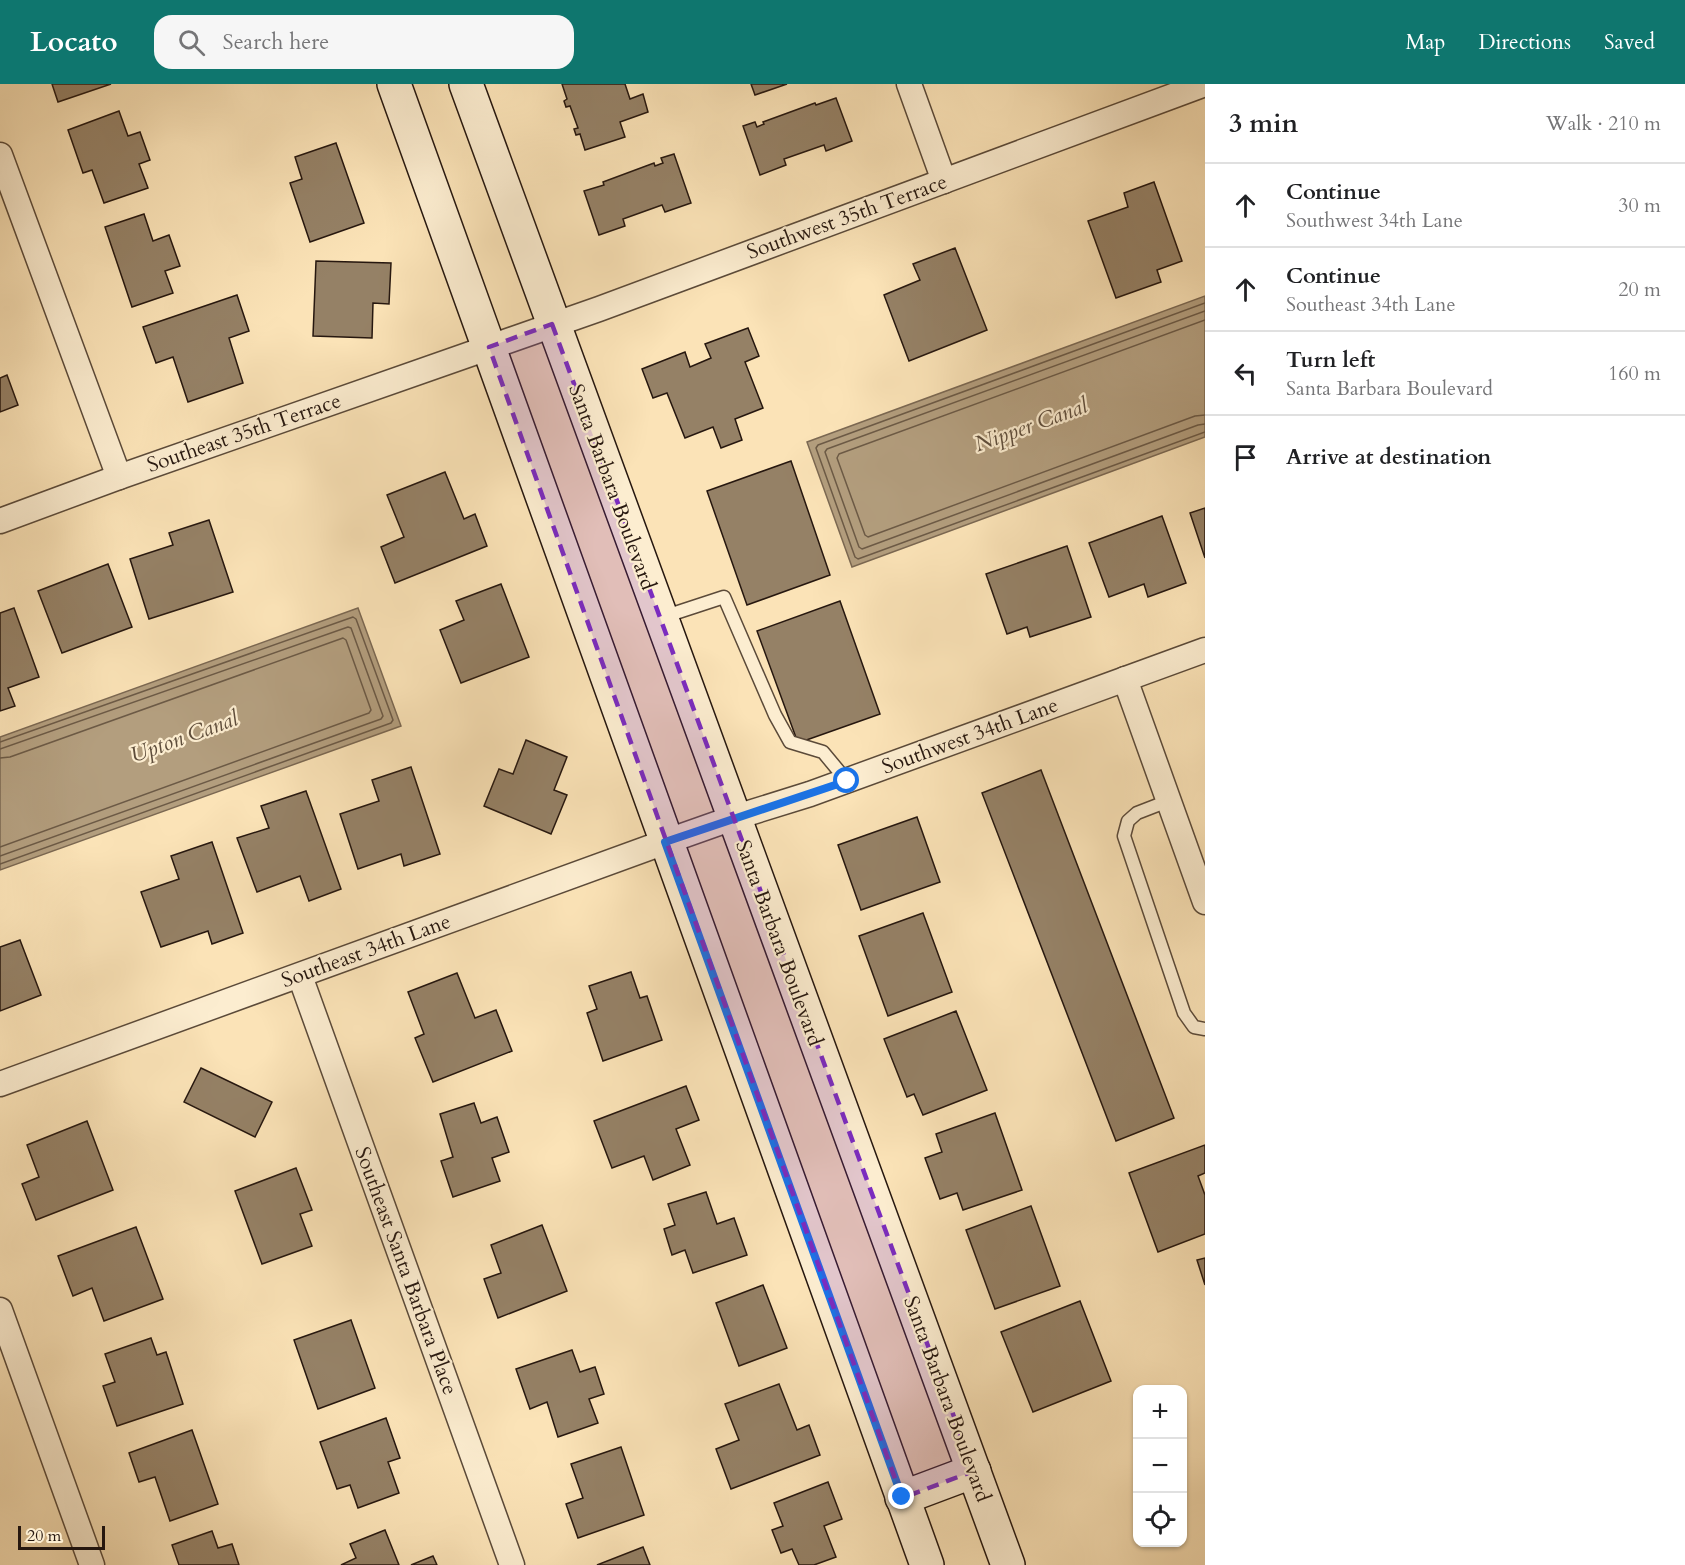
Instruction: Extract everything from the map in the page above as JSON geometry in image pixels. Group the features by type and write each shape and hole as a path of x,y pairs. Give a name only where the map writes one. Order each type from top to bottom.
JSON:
{"main road":[{"path":"394,84 927,1565"},
{"name":"Santa Barbara Boulevard","path":"466,84 1008,1565"},
{"path":"902,1497 974,1471"}],"street":[{"path":"909,84 944,181"},
{"name":"Southwest 35th Terrace","path":"489,346 599,309 1205,84"},
{"path":"0,155 119,477"},
{"name":"Southeast 35th Terrace","path":"0,522 119,477 489,346"},
{"name":"Southwest 34th Lane","path":"733,818 847,781 1205,650"},
{"path":"1125,679 1205,902"},
{"name":"Southeast 34th Lane","path":"0,1084 733,818"},
{"name":"Southeast Santa Barbara Place","path":"300,976 512,1565"},
{"path":"0,1310 92,1565"}],"lane":[{"path":"660,618 724,597 775,716 790,742 822,752 847,781"},
{"path":"1168,801 1137,813 1128,821 1124,836 1184,1013 1194,1027 1205,1029"}],"highlighted area":[{"path":"552,324 974,1471 902,1498 489,347"}],"water":[{"name":"Nipper Canal","path":"1205,296 1205,437 852,567 807,442"},
{"name":"Upton Canal","path":"358,608 401,726 0,870 0,737"}],"building":[{"path":"52,84 111,84 58,102"},
{"path":"562,84 625,84 630,99 643,94 648,112 620,122 625,137 585,150 580,134 576,135 574,129 578,128 570,106 566,107 564,101 567,99"},
{"path":"751,84 787,84 755,95"},
{"path":"836,98 852,141 826,151 824,145 784,159 786,165 760,175 743,126 755,122 757,127 764,124 763,122 815,103 816,105"},
{"path":"119,111 128,136 140,132 150,160 139,164 148,188 104,203 92,170 83,173 68,130"},
{"path":"336,143 364,223 310,242 290,183 302,179 295,157"},
{"path":"674,154 691,203 665,212 662,205 623,219 625,226 599,235 584,191 604,185 603,182 654,163 655,166 663,163 661,158"},
{"path":"1154,182 1182,261 1157,270 1161,282 1116,298 1088,221 1128,207 1124,193"},
{"path":"144,214 153,241 169,235 180,266 165,271 173,293 132,307 105,227"},
{"path":"955,248 987,330 909,361 884,295 920,280 913,264"},
{"path":"316,261 391,263 389,304 373,303 372,338 313,336"},
{"path":"237,295 249,331 229,338 243,383 188,402 173,357 156,363 143,327"},
{"path":"748,328 759,356 745,362 763,408 735,419 742,440 721,448 713,427 685,438 667,393 653,398 642,369 685,352 690,367 711,358 705,344"},
{"path":"7,375 18,405 0,412 0,378"},
{"path":"791,461 830,575 747,605 707,491"},
{"path":"445,472 464,519 475,514 487,546 395,583 381,547 404,537 387,495"},
{"path":"1205,508 1205,558 1190,513"},
{"path":"1162,516 1186,583 1148,597 1144,584 1109,597 1089,543"},
{"path":"209,520 233,592 149,619 130,559 173,545 169,533"},
{"path":"1067,546 1091,617 1030,637 1027,627 1007,634 986,574"},
{"path":"108,564 132,627 62,653 38,591"},
{"path":"501,584 529,657 461,683 440,630 464,620 456,601"},
{"path":"840,601 880,714 798,743 757,631"},
{"path":"14,608 39,677 8,688 15,706 0,711 0,613"},
{"path":"526,740 567,757 554,790 567,795 551,834 484,806 499,769 513,774"},
{"path":"411,767 440,854 404,866 401,854 358,869 340,814 379,801 372,780"},
{"path":"1041,770 1174,1118 1116,1141 982,793"},
{"path":"306,791 341,889 309,901 300,876 257,892 237,838 269,828 261,806"},
{"path":"917,817 940,882 861,910 838,845"},
{"path":"212,842 243,933 212,944 208,931 161,947 141,892 179,879 171,856"},
{"path":"923,913 952,992 888,1016 859,936"},
{"path":"20,940 41,995 0,1011 0,947"},
{"path":"631,972 640,998 647,996 662,1040 603,1061 587,1013 597,1009 589,986"},
{"path":"457,973 475,1018 496,1010 512,1051 433,1082 415,1038 424,1034 408,992"},
{"path":"956,1011 987,1090 923,1115 914,1094 907,1097 884,1039"},
{"path":"201,1068 272,1102 255,1137 184,1102"},
{"path":"686,1086 699,1120 676,1129 690,1165 653,1180 644,1156 612,1168 594,1121"},
{"path":"474,1103 481,1123 497,1117 509,1152 492,1158 500,1181 453,1197 441,1161 453,1157 440,1114"},
{"path":"995,1113 1022,1190 963,1210 957,1193 940,1199 925,1158 942,1152 936,1134"},
{"path":"87,1121 113,1190 36,1220 22,1184 39,1177 27,1145"},
{"path":"1205,1145 1205,1173 1198,1176 1205,1195 1205,1234 1158,1252 1129,1173"},
{"path":"296,1168 312,1210 300,1214 312,1246 262,1264 235,1191"},
{"path":"706,1192 717,1224 734,1218 747,1255 693,1273 685,1250 672,1255 664,1229 675,1225 668,1204"},
{"path":"1031,1206 1060,1286 995,1309 966,1230"},
{"path":"542,1225 567,1291 498,1318 484,1279 501,1273 491,1245"},
{"path":"136,1227 163,1299 104,1321 92,1288 73,1296 58,1256"},
{"path":"1205,1258 1205,1285 1197,1260"},
{"path":"763,1285 787,1348 739,1366 716,1303"},
{"path":"1080,1301 1111,1381 1033,1412 1001,1332"},
{"path":"351,1320 375,1388 318,1409 294,1340"},
{"path":"151,1338 157,1355 166,1352 183,1404 117,1426 103,1386 115,1382 105,1354"},
{"path":"572,1350 580,1372 595,1367 604,1394 589,1399 598,1423 558,1437 547,1402 530,1409 516,1369"},
{"path":"779,1384 797,1430 809,1425 820,1455 731,1489 716,1449 739,1440 725,1404"},
{"path":"386,1418 400,1458 388,1462 399,1493 358,1508 350,1485 337,1489 320,1442"},
{"path":"192,1430 218,1504 170,1521 155,1477 139,1482 129,1453"},
{"path":"621,1447 644,1515 578,1538 566,1504 583,1498 571,1464"},
{"path":"828,1482 842,1519 824,1526 836,1557 814,1565 799,1565 792,1549 781,1553 772,1530 783,1526 774,1503"},
{"path":"385,1530 399,1565 341,1565 356,1558 350,1544"},
{"path":"212,1531 218,1548 232,1544 239,1565 179,1565 172,1545"},
{"path":"643,1547 650,1565 597,1565"},
{"path":"433,1556 437,1565 411,1565"}],"route":[{"path":"847,781 665,842 902,1497"}]}
